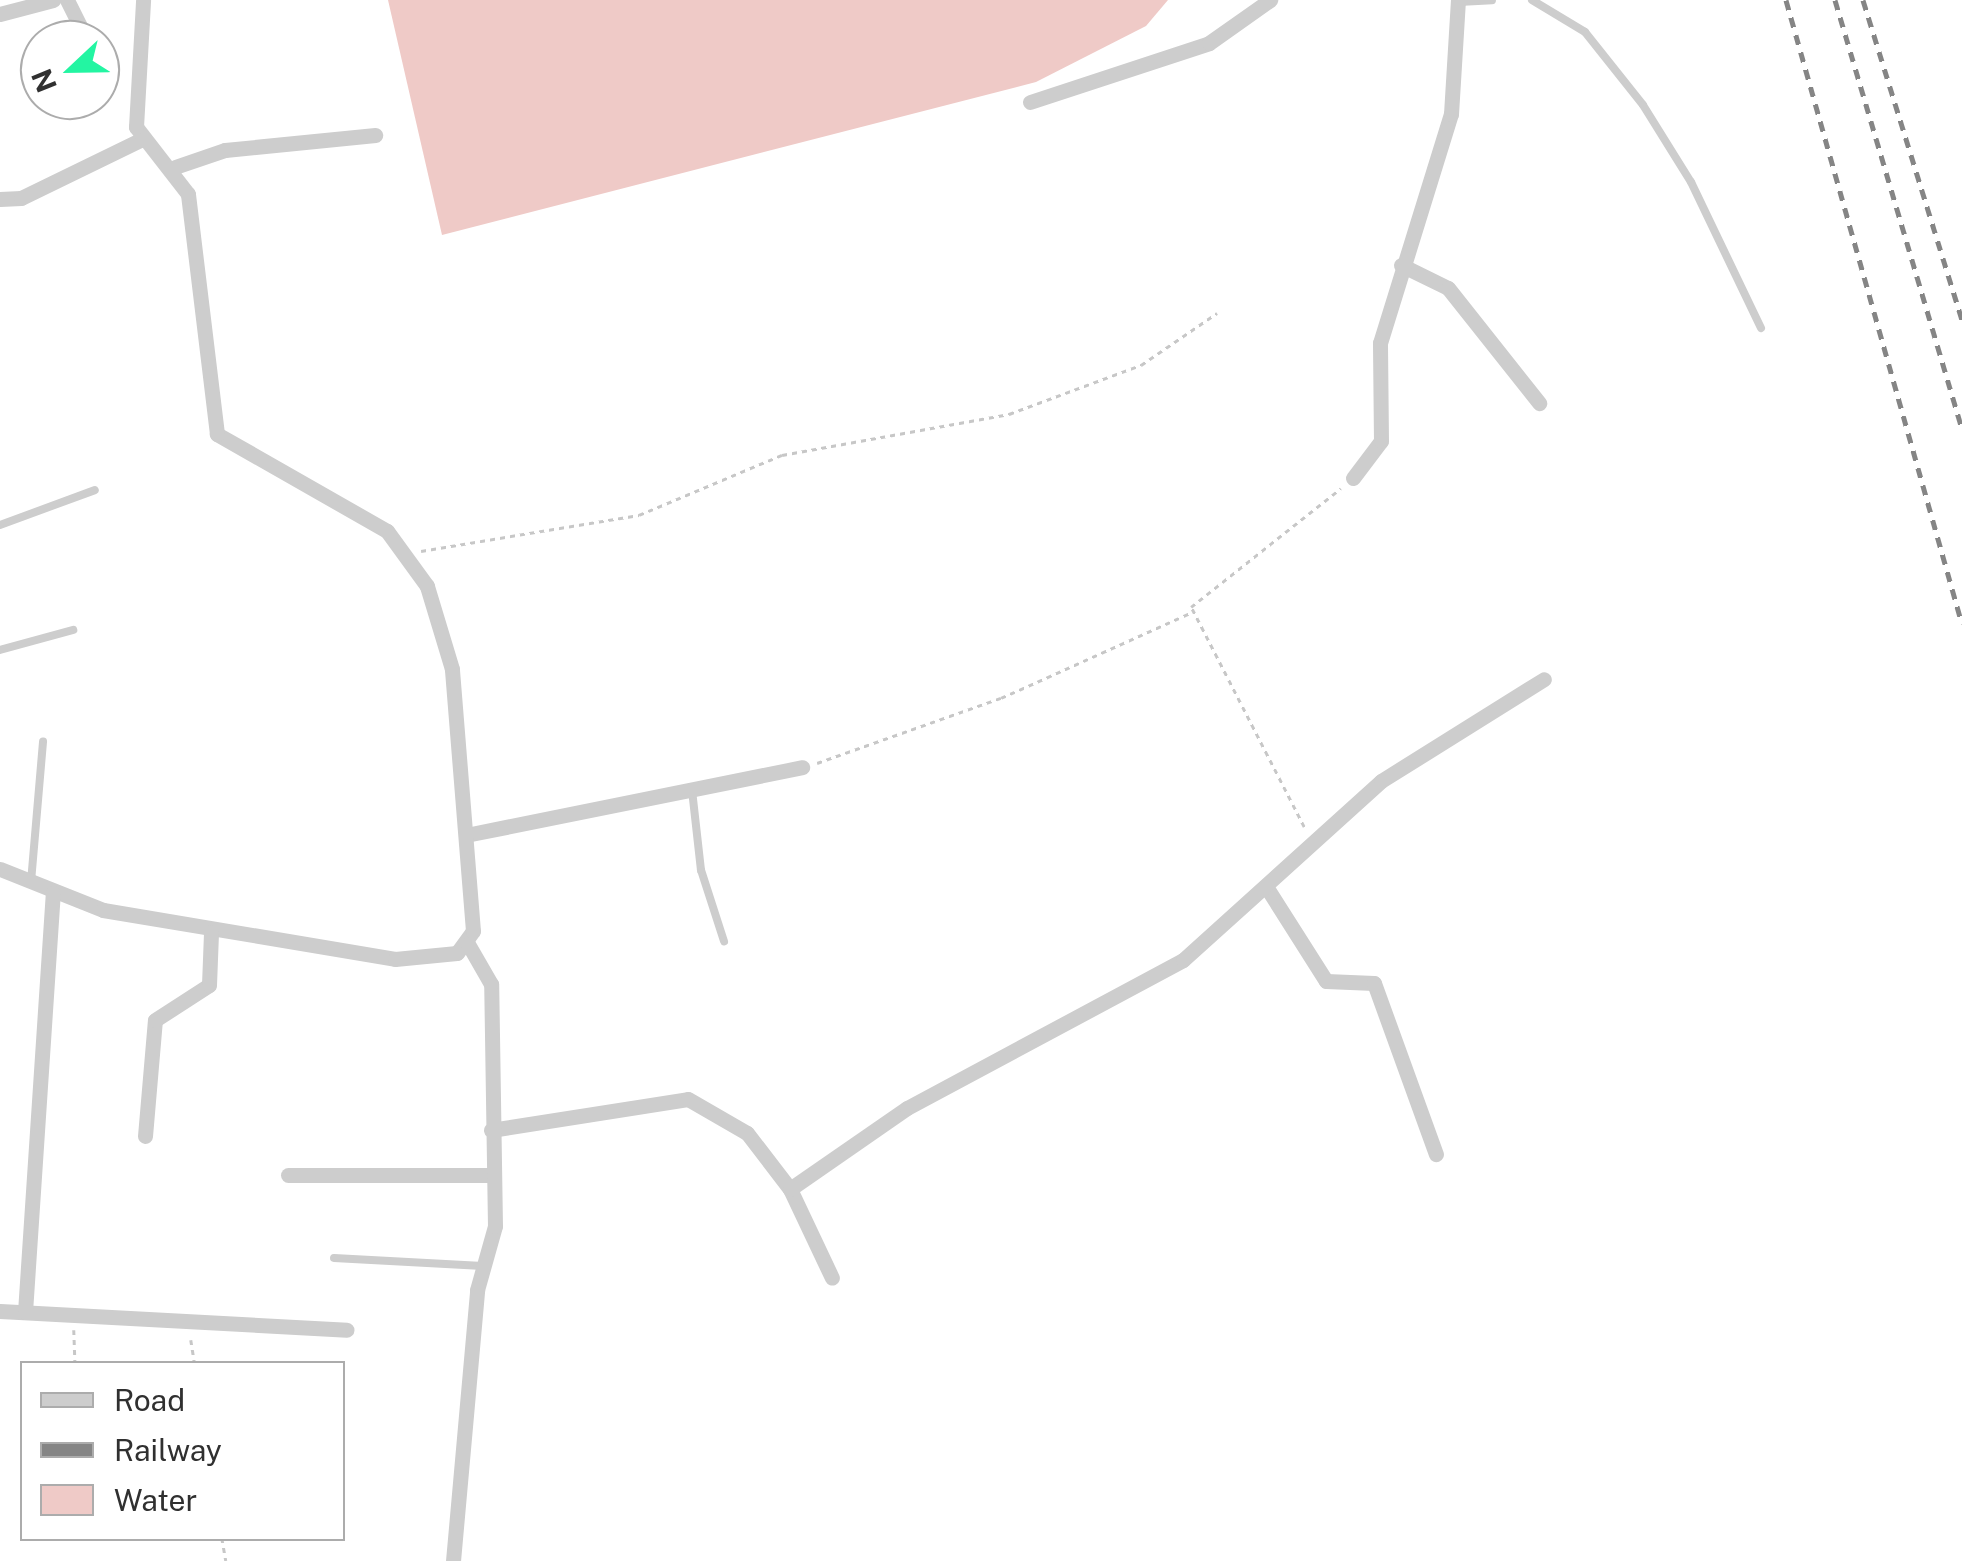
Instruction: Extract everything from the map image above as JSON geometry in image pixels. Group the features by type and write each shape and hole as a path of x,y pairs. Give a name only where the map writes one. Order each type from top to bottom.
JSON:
{"street":[{"path":"0,14 53,0"},
{"path":"140,140 143,0"},
{"path":"1030,102 1208,43 1270,0"},
{"path":"1353,478 1381,441 1380,344 1460,75 1459,1"},
{"path":"175,167 225,150 375,135"},
{"path":"140,140 175,167 191,210 217,434 361,514 410,553 452,669 466,835 468,944 492,984 495,1226 483,1266 454,1561"},
{"path":"0,199 21,198 140,140"},
{"path":"1401,265 1448,288 1539,403"},
{"path":"790,1189 906,1108 1184,960 1267,888 1312,842 1428,746 1544,679"},
{"path":"466,835 802,768"},
{"path":"0,869 54,894 211,932 417,960 468,944"},
{"path":"1267,888 1326,981 1374,983 1436,1154"},
{"path":"25,1312 54,894"},
{"path":"145,1136 156,1020 209,985 211,932"},
{"path":"491,1130 688,1098 747,1133 790,1189 832,1278"},
{"path":"288,1174 492,1175"},
{"path":"0,1312 186,1318 346,1330"}],"lane":[{"path":"1459,1 1492,0"},
{"path":"1532,0 1585,32 1643,105 1692,182 1761,328"},
{"path":"0,525 95,490"},
{"path":"0,650 73,630"},
{"path":"31,882 43,742"},
{"path":"692,789 701,870 724,941"},
{"path":"334,1258 483,1266"}],"path":[{"path":"410,553 638,514 782,455 1009,414 1141,365 1217,313"},
{"path":"802,768 1001,698 1191,612 1196,598 1353,478"},
{"path":"1191,612 1312,842"},
{"path":"73,1314 75,1361"},
{"path":"186,1318 194,1361"}],"water":[{"path":"388,0 1168,0 1146,26 1036,82 442,235"}],"railway":[{"path":"1786,0 1962,624"},
{"path":"1835,0 1962,429"},
{"path":"1863,0 1962,320"}]}
